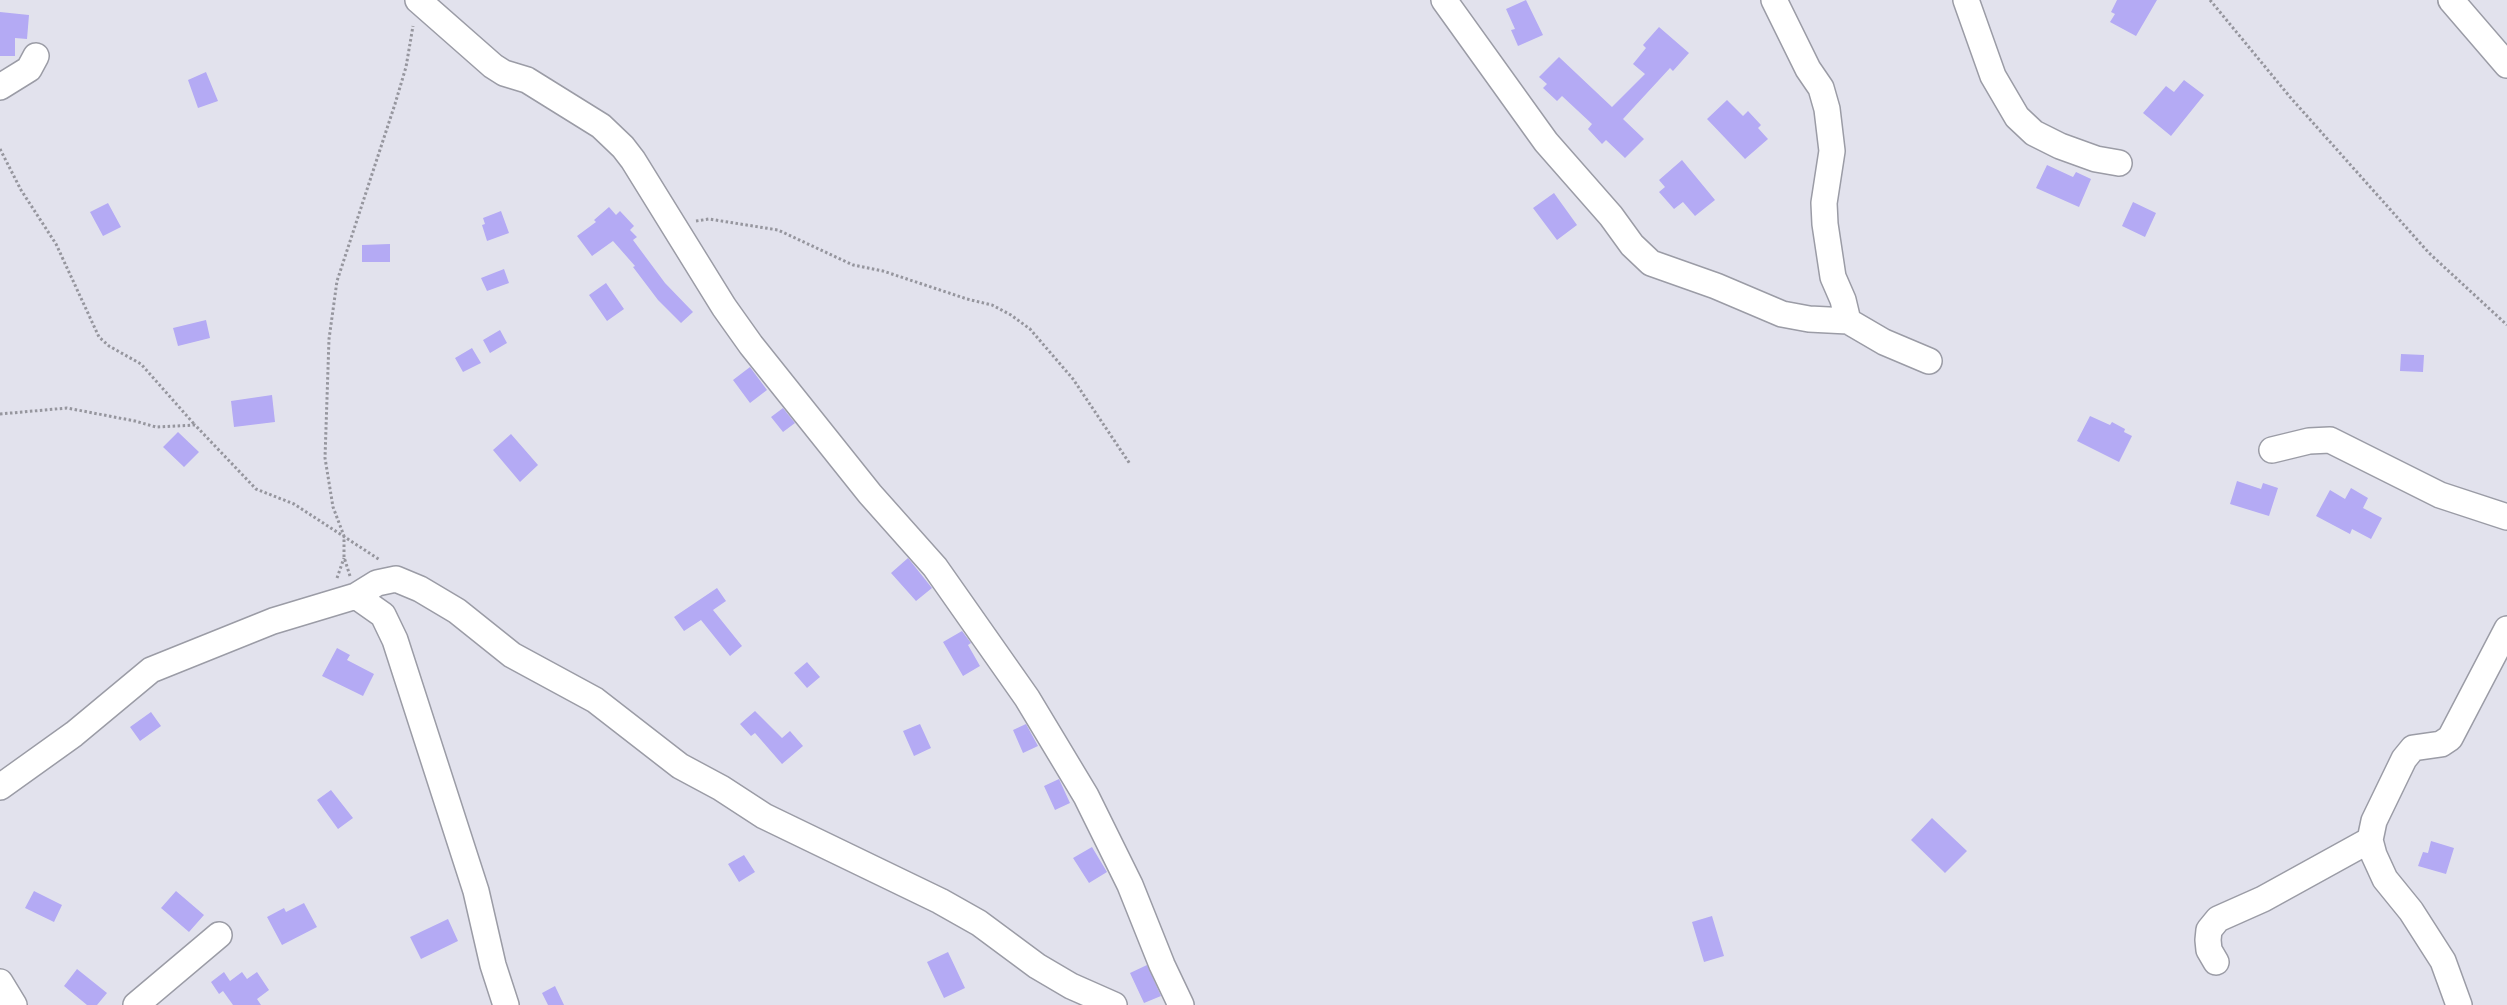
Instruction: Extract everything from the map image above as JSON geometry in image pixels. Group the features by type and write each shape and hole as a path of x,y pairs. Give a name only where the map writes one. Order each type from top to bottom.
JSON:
{"street":[{"path":"1444,0 1546,142 1611,216 1632,245 1651,263 1793,317 1848,321 1884,342 1929,361"},
{"path":"1774,0 1808,69 1821,88 1828,108 1832,151 1824,202 1824,224 1833,277 1843,300 1848,321"},
{"path":"1966,0 1993,76 2016,117 2034,133 2060,146 2096,159 2119,163"},
{"path":"2451,0 2507,65"},
{"path":"415,11 504,73 527,80 609,133 633,160 724,307 750,345 870,494 935,567 1027,698 1086,796 1130,885 1162,965 1182,1005"},
{"path":"0,87 29,69 36,56"},
{"path":"2272,450 2309,441 2330,440 2440,496 2507,517"},
{"path":"0,788 74,734 151,670 273,621 356,596 377,584 396,579 420,589 457,611 512,655 595,700 680,766 720,788 764,816 940,901 979,923 1037,966 1071,986 1114,1005"},
{"path":"356,596 383,615 402,658 476,891 493,965 506,1005"},
{"path":"2459,1005 2443,961 2411,911 2385,879 2374,855 2370,840 2374,821 2404,759 2413,748 2442,744 2450,738 2507,628"},
{"path":"2216,962 2209,950 2208,940 2209,930 2218,919 2263,899 2370,840"},
{"path":"136,1005 218,935"},
{"path":"0,982 14,1005"}],"path":[{"path":"2210,0 2290,97 2429,253 2507,325"},
{"path":"356,596 344,556 344,536 334,507 324,458 329,339 337,281 404,76 413,36 415,11"},
{"path":"0,149 21,190 56,244 99,337 115,350 141,364 195,425 256,489 294,504 376,556 396,579"},
{"path":"673,225 709,219 778,230 853,265 883,271 967,299 992,304 1011,315 1030,330 1048,349 1073,379 1130,464"},
{"path":"0,414 67,408 135,421 156,428 195,425"}],"building":[{"path":"1526,0 1543,35 1518,46 1511,30 1515,29 1506,9"},
{"path":"2117,0 2157,0 2136,36 2110,22 2115,14 2111,12"},
{"path":"0,12 29,15 27,39 15,38 15,56 0,56"},
{"path":"1659,27 1689,53 1673,71 1670,68 1623,119 1644,139 1625,158 1606,140 1602,144 1588,129 1592,124 1562,96 1557,101 1543,88 1547,84 1539,77 1559,57 1612,107 1645,74 1633,64 1646,48 1643,45"},
{"path":"206,72 218,101 198,108 188,80"},
{"path":"2184,80 2204,95 2171,136 2143,113 2166,86 2174,92"},
{"path":"1727,100 1743,116 1748,111 1761,125 1758,128 1768,139 1745,159 1707,119"},
{"path":"1682,160 1715,200 1695,216 1683,202 1674,209 1659,192 1665,187 1659,180"},
{"path":"2047,165 2073,177 2076,172 2091,179 2079,207 2036,188"},
{"path":"1554,193 1577,225 1557,240 1533,208"},
{"path":"2133,202 2156,213 2145,237 2122,226"},
{"path":"108,203 121,227 103,236 90,212"},
{"path":"609,207 616,215 620,211 634,226 630,230 637,237 633,240 665,283 693,312 681,323 658,300 633,267 635,266 613,241 592,256 577,236 596,222 594,220"},
{"path":"501,211 509,233 487,241 482,225 485,224 483,218"},
{"path":"390,244 390,262 362,262 362,245"},
{"path":"504,269 509,283 487,291 481,278"},
{"path":"606,283 624,309 607,321 589,295"},
{"path":"206,320 210,338 178,346 173,328"},
{"path":"500,330 507,343 490,353 483,340"},
{"path":"472,348 481,363 463,372 455,358"},
{"path":"2401,354 2424,355 2423,372 2400,371"},
{"path":"750,367 767,390 750,403 733,380"},
{"path":"272,395 275,422 234,427 231,401"},
{"path":"783,408 795,423 783,432 771,417"},
{"path":"2090,416 2110,425 2112,422 2125,429 2124,432 2132,436 2119,462 2077,441"},
{"path":"178,432 199,452 184,467 163,447"},
{"path":"511,434 538,465 520,482 493,450"},
{"path":"2237,481 2261,489 2263,483 2278,488 2269,516 2230,504"},
{"path":"2351,488 2368,498 2363,508 2382,518 2371,539 2352,529 2350,534 2316,516 2330,490 2345,499"},
{"path":"908,558 932,588 916,601 891,573"},
{"path":"717,588 726,601 713,610 742,646 730,656 701,620 684,631 674,617"},
{"path":"962,631 971,643 968,645 980,666 963,676 943,642"},
{"path":"337,648 350,655 347,660 374,674 363,696 322,676"},
{"path":"807,662 820,677 807,688 794,673"},
{"path":"755,711 782,738 790,731 803,746 782,764 755,733 751,736 740,724"},
{"path":"151,712 161,726 140,741 130,727"},
{"path":"920,724 931,748 914,756 903,731"},
{"path":"1026,724 1038,746 1023,753 1013,730"},
{"path":"1059,779 1070,803 1055,810 1044,786"},
{"path":"331,790 353,818 338,829 317,800"},
{"path":"1932,818 1967,851 1945,873 1911,840"},
{"path":"2431,841 2454,848 2446,874 2418,866 2423,852 2428,853"},
{"path":"1092,847 1107,872 1089,883 1073,858"},
{"path":"744,855 755,872 739,882 728,864"},
{"path":"34,891 62,905 54,922 25,908"},
{"path":"176,891 204,915 189,932 161,908"},
{"path":"304,903 317,927 282,945 267,917 284,908 286,912"},
{"path":"1712,916 1724,956 1704,962 1692,922"},
{"path":"448,919 458,941 421,959 410,937"},
{"path":"948,952 965,988 944,998 927,962"},
{"path":"1147,965 1161,996 1144,1003 1130,973"},
{"path":"77,969 107,993 97,1005 87,1005 64,986"},
{"path":"224,972 230,981 242,972 247,979 257,972 269,990 257,999 261,1005 233,1005 223,991 219,994 211,982"},
{"path":"555,986 564,1005 548,1005 542,993"}]}
